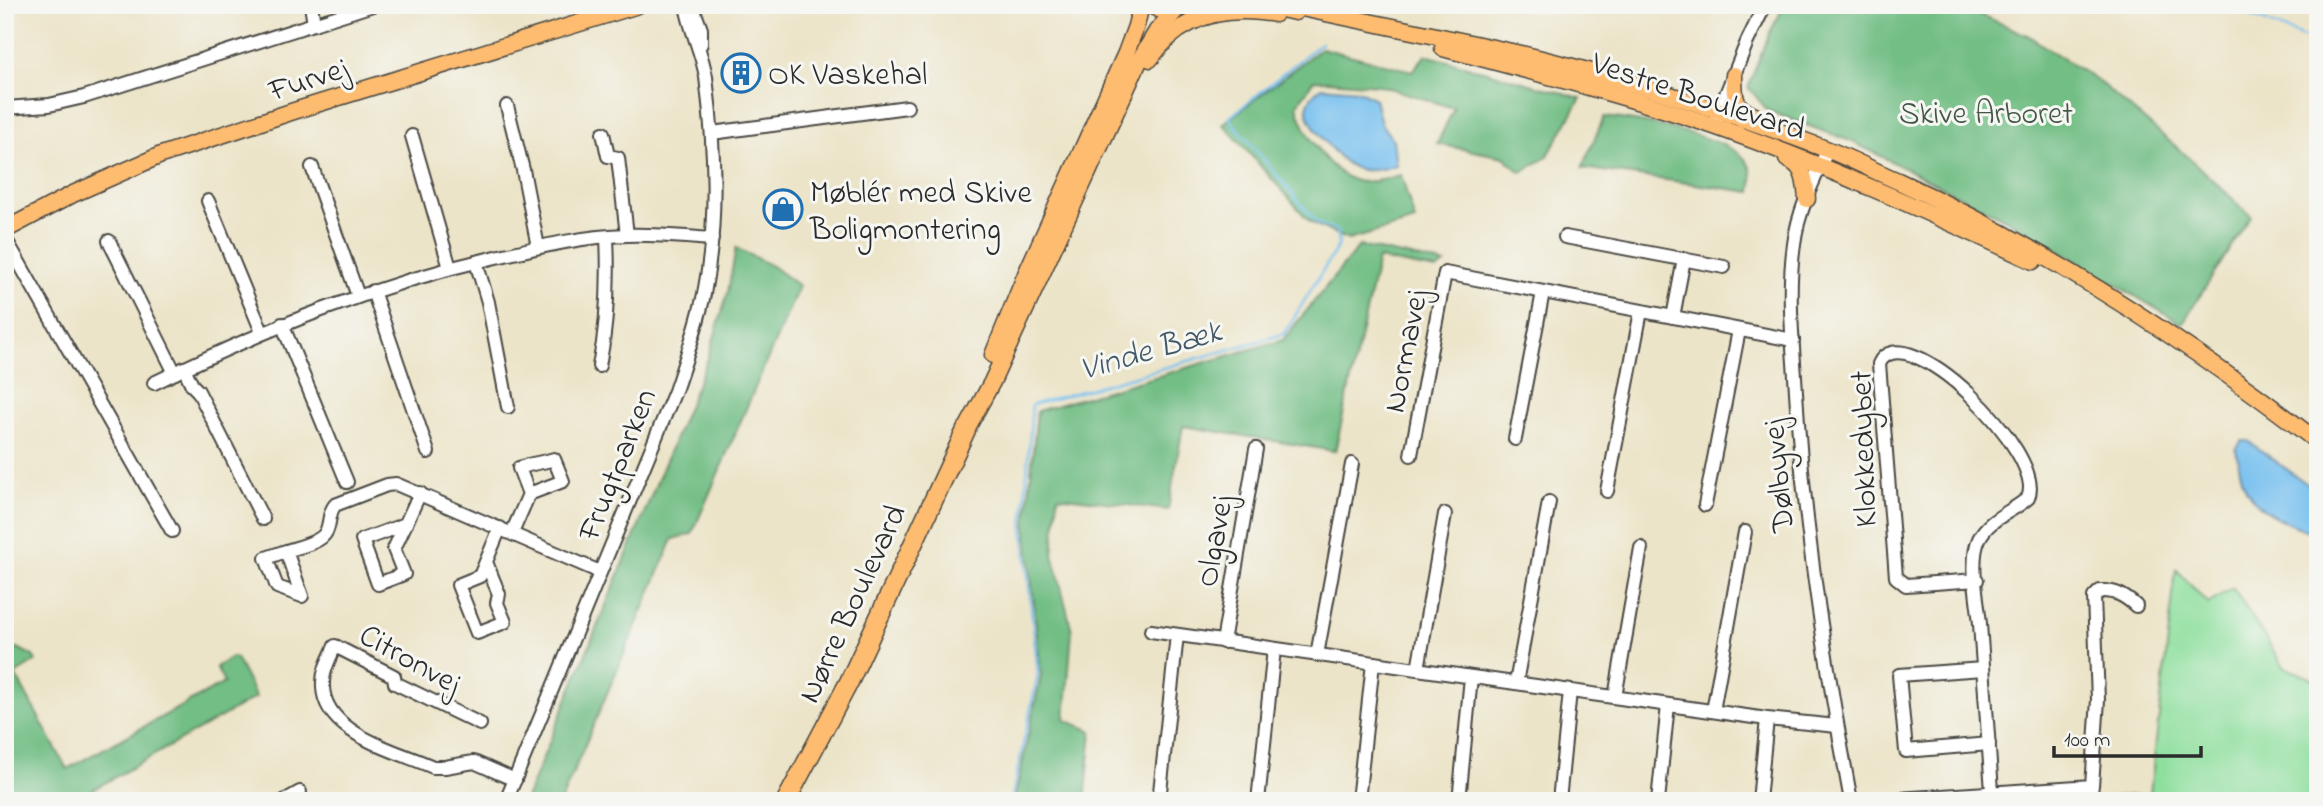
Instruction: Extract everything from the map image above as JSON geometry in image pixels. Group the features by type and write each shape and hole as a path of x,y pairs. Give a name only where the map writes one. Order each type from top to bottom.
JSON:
{"highway":[{"name":"Nørre Boulevard","path":"786,801 849,682 966,430"}],"main road":[{"name":"Furvej","path":"5,230 73,194 161,155 638,5"},
{"name":"Nørre Boulevard","path":"966,430 1026,274 1126,53 1140,5"},
{"path":"1151,5 1161,10 1181,7"},
{"name":"Vestre Boulevard","path":"1264,5 1309,15 1326,22 1436,46 1622,96 1682,116 1717,119 1828,149 1934,198 2056,262 2175,337 2318,442"},
{"name":"Vestre Boulevard","path":"1287,5 1539,59 1626,82 1888,193 2100,290"},
{"name":"Nørre Boulevard","path":"966,430 992,382 1147,45 1181,7"},
{"path":"1091,166 1108,143 1148,62 1173,32 1189,22 1219,12 1237,10 1326,22"},
{"path":"1734,75 1737,104 1742,111 1791,131 1810,143"},
{"path":"1682,116 1694,125 1797,163 1803,172 1807,199"}],"street":[{"path":"311,5 314,24"},
{"path":"5,108 49,105 83,97 373,5"},
{"name":"Frugtparken","path":"686,5 701,51"},
{"name":"Frugtparken","path":"506,801 676,391 701,307 712,239 715,187 701,29 692,5"},
{"path":"1717,119 1765,5"},
{"path":"507,106 538,247"},
{"path":"712,133 907,107"},
{"path":"603,133 608,156 618,158 626,235"},
{"path":"412,136 450,268"},
{"name":"Dølbyvej","path":"1828,149 1799,218 1790,285 1799,439 1811,561 1826,665 1851,801"},
{"path":"312,167 358,296"},
{"path":"208,201 262,332"},
{"path":"154,383 282,324 373,291 450,268 538,247 607,237 626,235 712,239"},
{"path":"599,366 609,296 607,237"},
{"path":"1565,237 1724,267"},
{"path":"5,239 172,531"},
{"path":"109,240 179,371 198,391 263,519"},
{"path":"1672,317 1684,259"},
{"path":"475,262 488,302 508,407"},
{"name":"Normavej","path":"1411,455 1445,273 1793,340"},
{"path":"373,291 428,452"},
{"path":"1515,439 1543,292"},
{"path":"1607,491 1641,311"},
{"path":"282,324 347,482"},
{"path":"1705,505 1739,330"},
{"name":"Klokkedybet","path":"1976,580 1906,585 1896,578 1879,364 1882,356 1888,352 1907,353 1931,365 1978,401 2000,426 2019,456 2031,484 2028,498 1993,520 1980,536 1975,555 1992,791"},
{"name":"Olgavej","path":"1223,642 1256,449"},
{"path":"1317,655 1352,464"},
{"path":"286,551 321,538 326,532 331,510 335,505 387,485 403,485 600,572"},
{"path":"406,524 362,540 378,584 404,574 394,549 406,524 420,493"},
{"path":"486,562 499,594 498,603 505,622 477,633 458,585 480,576 486,562 529,494"},
{"path":"1516,683 1549,502"},
{"path":"1418,670 1445,514"},
{"path":"1713,711 1745,532"},
{"path":"1615,697 1641,548"},
{"path":"1868,801 2092,786 2098,700 2094,597 2100,591 2111,590 2136,606"},
{"path":"1151,631 1767,719 1837,726"},
{"path":"1158,801 1177,635"},
{"name":"Citronvej","path":"480,724 395,683 394,676 335,646 325,669 323,692 332,716 350,732 433,766 445,767 474,762 515,780"},
{"path":"1258,801 1274,649"},
{"path":"1358,801 1373,663"},
{"path":"1983,668 1899,675 1906,751 1989,744"},
{"path":"1459,801 1471,677"},
{"path":"1559,801 1570,691"},
{"path":"1658,801 1668,705"},
{"path":"1759,801 1767,719"},
{"path":"284,801 300,792"}],"green space":[{"name":"Skive Arboret","path":"1785,5 1958,5 2027,35 2099,82 2186,155 2251,216 2182,324 2007,220 1853,142 1768,111 1748,87 1770,32"},
{"path":"1321,48 1412,71 1426,55 1581,98 1547,157 1521,172 1504,157 1437,144 1454,108 1379,85 1314,80 1297,105 1312,141 1330,164 1352,179 1368,182 1401,175 1415,221 1348,240 1310,222 1223,124"},
{"path":"1604,117 1636,121 1697,135 1732,149 1743,157 1751,169 1751,192 1582,168"},
{"path":"1359,246 1445,264 1436,270 1378,259 1335,451 1183,426 1168,510 1058,496 1053,554 1072,631 1065,720 1092,731 1085,801 1014,801 1041,675 1026,526 1037,411 1283,340"},
{"path":"736,248 772,266 799,286 692,534 673,539 561,801 525,801 707,361 728,292"},
{"path":"2176,569 2208,604 2233,588 2284,667 2318,681 2318,801 2062,801 2150,794"},
{"path":"18,648 33,656 36,661 15,674 67,769 224,683 216,667 232,657 236,658 256,697 73,801 5,801 5,655"}],"water":[{"path":"1322,87 1358,90 1375,99 1381,124 1393,140 1396,165 1374,170 1358,169 1332,149 1317,131 1307,108 1314,93"},
{"path":"2242,441 2248,441 2318,492 2318,535 2274,516 2255,502 2248,493 2240,470 2236,449"}],"waterway":[{"path":"2225,5 2318,43"},
{"name":"Vinde Bæk","path":"1011,801 1038,674 1023,528 1032,405 1284,334 1339,244 1337,231 1317,223 1229,118 1321,43"}],"place":[{"name":"OK Vaskehal","path":"741,73"},
{"name":"Møblér med Skive Boligmontering","path":"783,209"}]}
